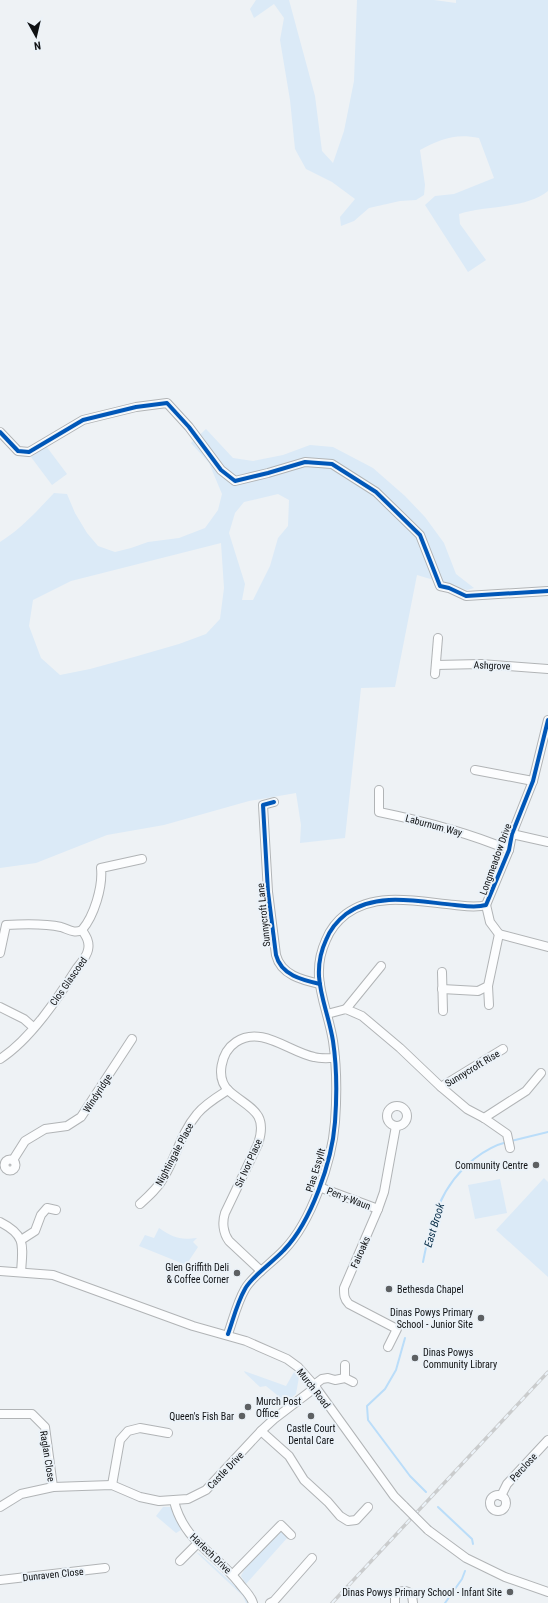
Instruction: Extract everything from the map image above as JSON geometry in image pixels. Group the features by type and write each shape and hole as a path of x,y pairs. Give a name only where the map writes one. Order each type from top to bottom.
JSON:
{"street":[{"path":"0,432 18,450 29,452 83,420 136,407 167,404 190,427 221,470 235,481 305,462 332,464 376,492 420,535 440,586 449,588 466,596 548,591"},
{"path":"435,674 438,638"},
{"name":"Ashgrove","path":"436,665 481,664 548,669"},
{"name":"Longmeadow Drive","path":"320,984 318,966 319,955 328,935 339,920 356,908 374,901 388,900 474,907 486,905 509,850 512,834 533,781 548,720"},
{"path":"475,770 533,781"},
{"name":"Laburnum Way","path":"379,790 379,812 430,823 482,838 509,850"},
{"name":"Sunnycroft Lane","path":"274,802 263,805 268,892 278,963 287,972 304,980 320,984"},
{"path":"512,834 548,842"},
{"path":"0,953 6,925 44,925 61,927 75,932 82,930 91,915 100,891 100,868 142,859"},
{"path":"486,905 490,922 499,934 548,948"},
{"name":"Clos Glascoed","path":"0,1059 7,1055 61,994 87,952 88,943 82,930"},
{"path":"489,1005 488,986 499,934"},
{"path":"327,1014 346,1009 381,966"},
{"path":"442,972 443,1011"},
{"name":"Plas Essyllt","path":"228,1334 245,1288 283,1251 296,1235 309,1212 328,1158 335,1124 337,1076 333,1039 320,984"},
{"path":"442,989 478,991 488,986"},
{"path":"0,1007 24,1019 33,1027"},
{"path":"346,1009 362,1016 400,1048 441,1087 467,1109 484,1118 507,1134 510,1148"},
{"path":"228,1090 223,1080 221,1064 230,1047 242,1039 250,1037 268,1039 313,1057 335,1058"},
{"name":"Windyridge","path":"3,1170 5,1162 12,1160 25,1141 45,1129 67,1126 81,1117 132,1039"},
{"name":"Sunnycroft Rise","path":"441,1087 504,1049"},
{"path":"484,1118 526,1091 541,1073"},
{"name":"Nightingale Place","path":"140,1204 164,1179 185,1132 194,1118 210,1102 228,1090"},
{"name":"Sir Ivor Place","path":"228,1090 254,1109 260,1121 261,1136 225,1213 223,1219 224,1226 226,1237 229,1241 261,1272"},
{"name":"Fairoaks","path":"388,1347 397,1329 355,1307 345,1300 344,1288 378,1210 384,1192 396,1126"},
{"name":"Pen-y-Waun","path":"319,1187 378,1210"},
{"path":"21,1240 35,1231 41,1215 47,1208 56,1210"},
{"path":"0,1222 14,1230 21,1240 21,1272"},
{"name":"Murch Road","path":"0,1271 53,1275 193,1326 228,1334 287,1359 298,1367 315,1386 394,1496 428,1530 466,1558 506,1577 548,1592"},
{"name":"Castle Drive","path":"0,1507 21,1494 53,1487 112,1485 140,1497 160,1501 188,1499 206,1490 237,1459 261,1431 322,1379 328,1378 336,1380 349,1380 345,1365"},
{"name":"Raglan Close","path":"0,1414 32,1414 45,1428 53,1487"},
{"path":"112,1485 120,1440 128,1431 140,1428 168,1433"},
{"path":"261,1431 289,1456 304,1480 328,1502 340,1516 348,1521 356,1520 368,1506"},
{"name":"Perclose","path":"501,1496 507,1484 548,1440"},
{"name":"Harlech Drive","path":"174,1501 184,1526 218,1562 233,1574 251,1596 253,1603"},
{"path":"233,1574 281,1525 291,1535"},
{"path":"180,1561 198,1542"},
{"path":"270,1603 274,1601 312,1558"},
{"name":"Dunraven Close","path":"0,1580 105,1568"},
{"path":"395,1603 395,1596 404,1591 412,1595 413,1603"}],"shaded area":[{"path":"256,0 289,0 315,96 322,151 333,163 344,131 354,81 357,0 434,0 456,3 456,0 548,0 548,191 539,197 518,204 459,214 460,224 486,260 468,272 425,205 435,196 454,194 494,178 479,138 463,136 448,138 420,150 425,185 424,195 416,200 400,201 369,208 354,221 341,226 340,217 355,199 332,182 306,169 295,149 290,100 280,40 284,18 274,4 254,18 250,9"},
{"path":"206,429 233,458 253,461 283,455 310,445 333,447 373,468 405,496 425,517 444,543 456,574 474,588 467,590 417,575 395,687 361,688 345,838 300,843 301,825 296,793 249,801 164,825 107,835 36,863 0,868 0,542 22,526 54,493 67,494 75,513 87,533 98,546 115,552 148,542 179,538 205,528 218,510 222,494 209,463 191,443","holes":["278,494 289,500 288,526 278,538 270,566 253,600 242,600 245,584 229,533 235,513 244,502","221,543 224,588 220,619 206,634 179,644 134,657 90,669 60,675 41,658 29,626 33,600 71,581"]},
{"path":"46,446 67,474 52,485 31,457"},
{"path":"544,1178 548,1182 548,1277 496,1230"},
{"path":"500,1179 507,1213 475,1219 468,1185"},
{"path":"159,1228 177,1238 197,1238 193,1242 198,1247 186,1265 139,1246 145,1235 154,1238"},
{"path":"244,1371 286,1386 294,1372 299,1377 296,1394 286,1402 281,1401 282,1399 266,1386 260,1387"},
{"path":"163,1507 171,1507 175,1510 181,1530 176,1533 156,1516"},
{"path":"280,1532 283,1532 288,1537 246,1584 241,1576 243,1572 271,1539"},
{"path":"196,1552 242,1592 249,1603 246,1603 243,1596"}],"waterway":[{"name":"East Brook","path":"511,1141 548,1132"},
{"name":"East Brook","path":"423,1262 430,1232 439,1205 453,1181 462,1169 478,1156 485,1151 507,1142"},
{"name":"East Brook","path":"405,1338 396,1370 385,1389 367,1406 368,1420 410,1476 426,1492"},
{"name":"East Brook","path":"438,1507 472,1539 473,1544"},
{"name":"East Brook","path":"445,1603 462,1579 465,1571"}],"railway":[{"path":"332,1603 548,1372"}],"cycle path":[{"path":"0,432 18,451 29,452 83,420 136,407 167,403 189,427 221,470 235,481 305,462 332,464 376,492 420,535 440,586 449,588 466,596 548,591"},
{"path":"228,1334 235,1312 248,1284 284,1250 303,1224 325,1173 330,1155 335,1122 336,1071 333,1041 319,978 321,953 328,936 334,926 346,914 371,902 385,900 413,900 470,906 486,905 509,850 512,834 533,781 548,720"},
{"path":"274,802 263,805 268,892 276,955 282,967 293,976 320,984"}],"place":[{"name":"Community Centre","path":"536,1165"},
{"name":"Glen Griffith Deli & Coffee Corner","path":"237,1273"},
{"name":"Bethesda Chapel","path":"389,1289"},
{"name":"Dinas Powys Primary School - Junior Site","path":"481,1318"},
{"name":"Dinas Powys Community Library","path":"415,1358"},
{"name":"Murch Post Office","path":"248,1407"},
{"name":"Queen's Fish Bar","path":"242,1416"},
{"name":"Castle Court Dental Care","path":"311,1416"},
{"name":"Dinas Powys Primary School - Infant Site","path":"510,1592"}]}
